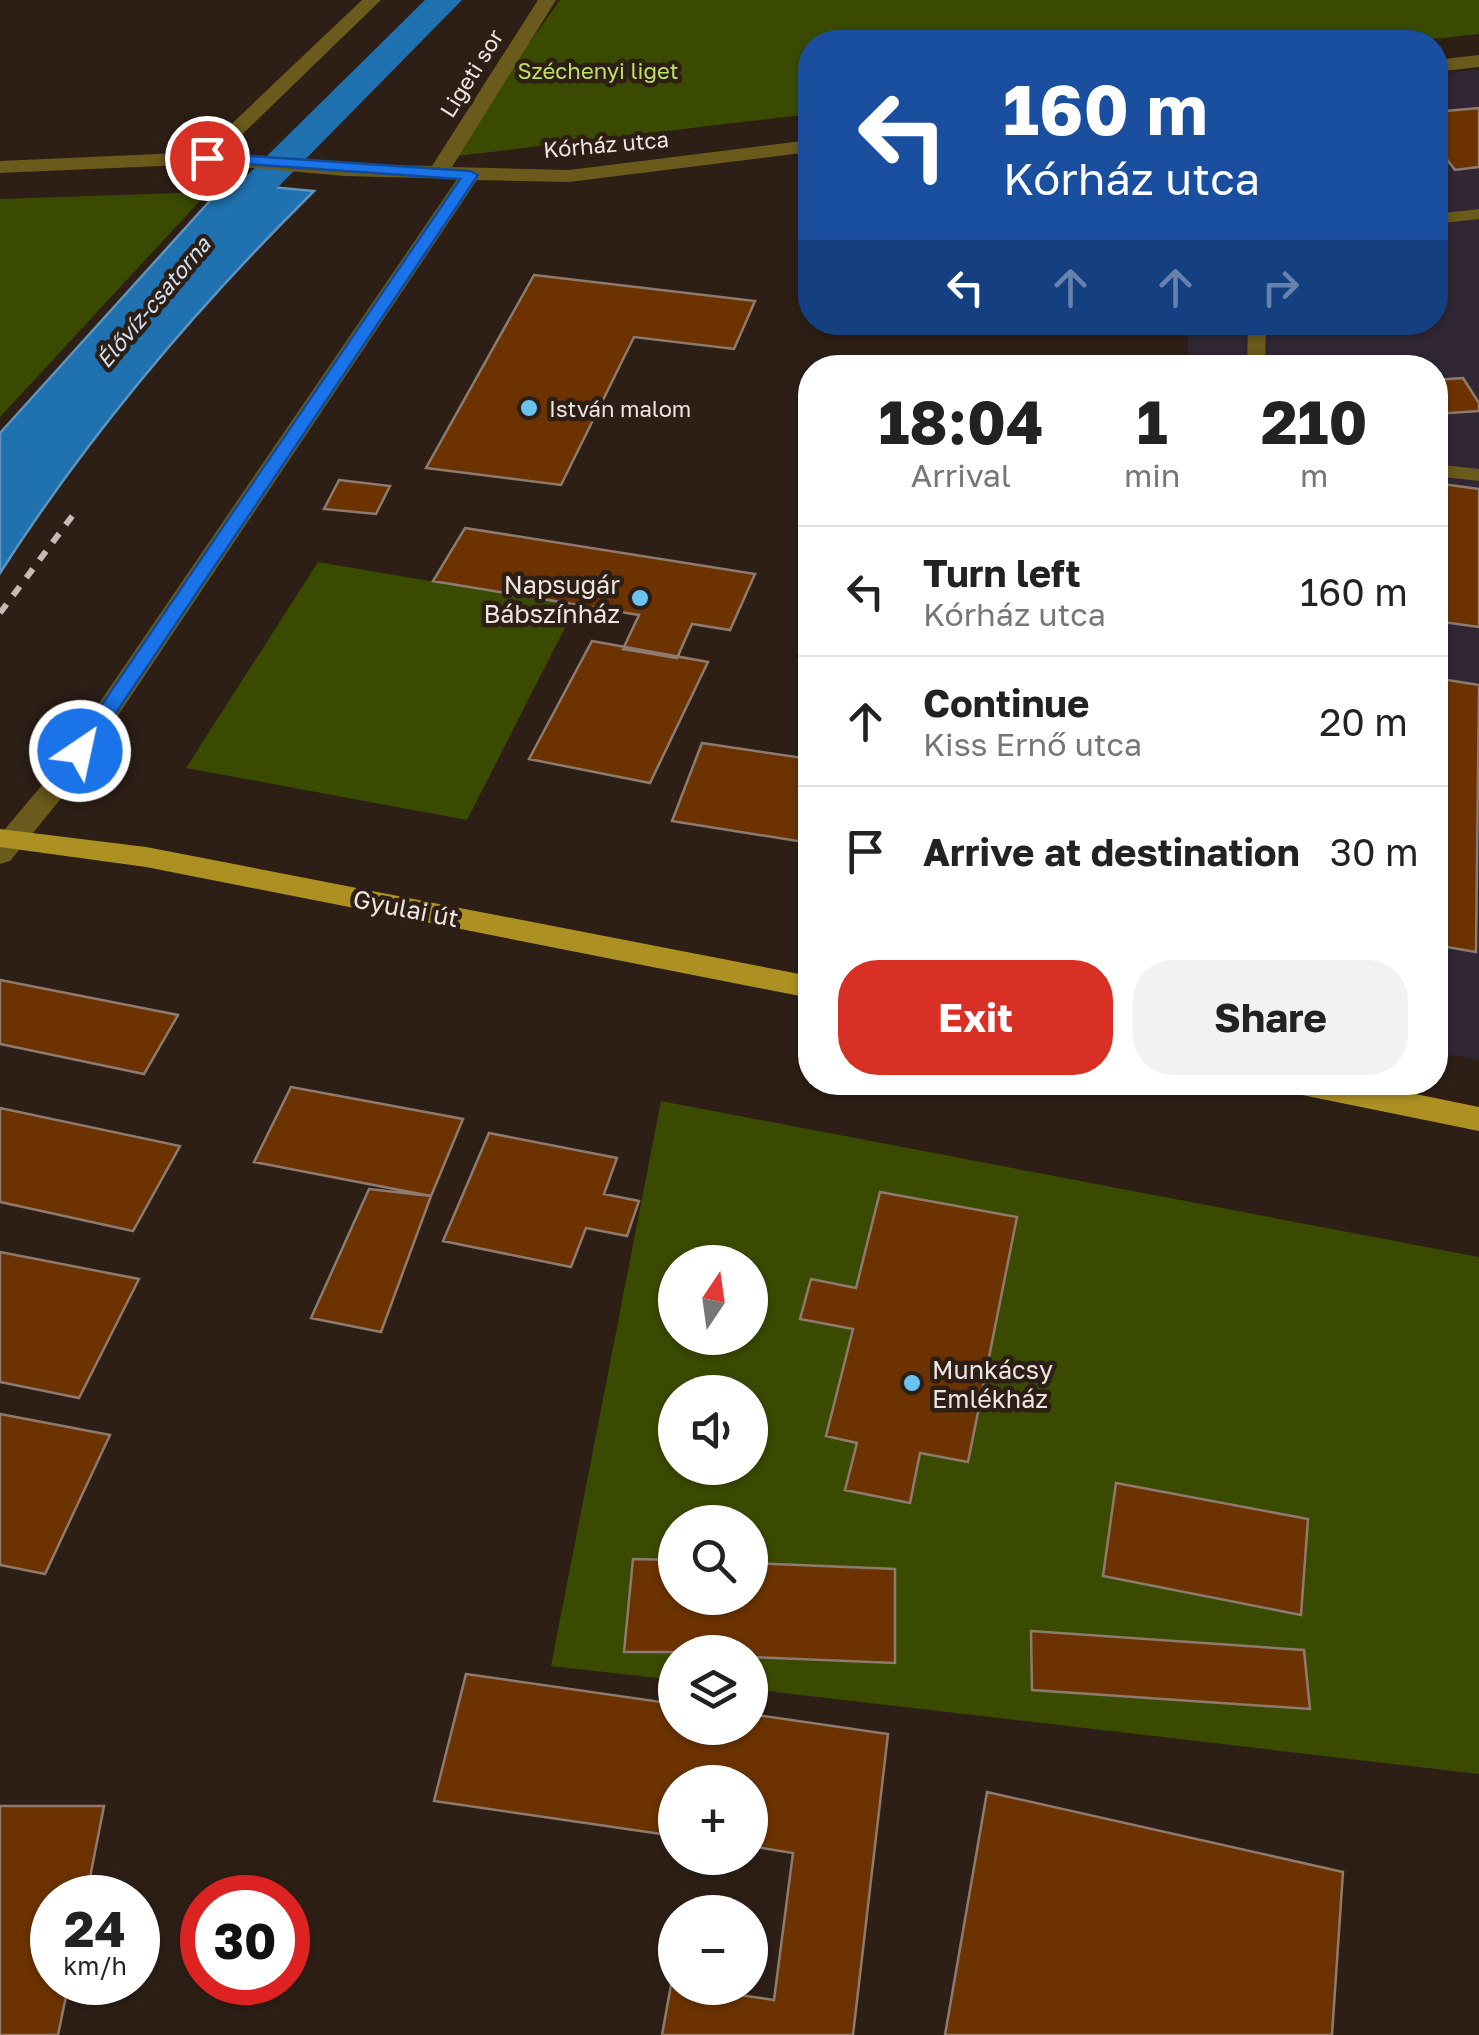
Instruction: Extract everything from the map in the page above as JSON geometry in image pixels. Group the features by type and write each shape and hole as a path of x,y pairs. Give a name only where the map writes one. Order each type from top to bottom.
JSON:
{"main road":[{"name":"Gyulai út","path":"4,844 146,856 798,984"},
{"path":"1361,1095 1479,1119"}],"street":[{"path":"207,158 372,0"},
{"name":"Ligeti sor","path":"438,172 546,0"},
{"path":"1448,65 1479,61"},
{"name":"Kórház utca","path":"0,166 207,158 345,170 570,176 798,148"},
{"path":"4,844 58,784 470,175"}],"lane":[{"path":"1448,217 1479,214"},
{"path":"1448,471 1479,475"}],"shaded area":[{"path":"1479,69 1479,1060 1448,1054 1448,355 1188,355 1188,335 1448,335 1448,73"}],"green space":[{"name":"Széchenyi liget","path":"560,0 1479,0 1479,34 1448,37 1448,30 798,30 798,115 448,157"},
{"path":"208,192 0,417 0,199"},
{"path":"318,562 576,606 467,820 186,768"},
{"path":"661,1101 1479,1257 1479,1774 768,1691 768,1635 658,1635 658,1678 551,1666"}],"water":[{"path":"226,183 314,191 146,373 70,471 0,573 0,433"}],"building":[{"path":"1479,108 1479,167 1455,170 1448,161 1448,111"},
{"name":"István malom","path":"534,275 755,301 734,349 634,337 561,485 426,468"},
{"path":"1463,378 1479,403 1479,411 1448,413 1448,379"},
{"path":"339,480 390,486 376,514 324,509"},
{"path":"1448,485 1479,489 1479,627 1448,623"},
{"name":"Napsugár Bábszínház","path":"465,528 755,574 730,630 692,624 677,658 623,649 639,615 433,581"},
{"path":"592,641 708,662 650,783 529,759"},
{"path":"1448,680 1479,685 1476,952 1448,947"},
{"path":"702,743 798,757 798,841 672,821"},
{"path":"0,980 178,1015 144,1074 0,1044"},
{"path":"291,1087 463,1119 431,1196 254,1162"},
{"path":"0,1108 180,1146 133,1231 0,1202"},
{"path":"489,1133 617,1158 604,1194 639,1201 627,1236 586,1228 571,1267 443,1241"},
{"path":"369,1189 431,1196 381,1332 311,1318"},
{"name":"Munkácsy Emlékház","path":"880,1192 1017,1217 968,1462 920,1453 910,1503 845,1490 857,1443 826,1436 853,1329 800,1319 811,1279 856,1288"},
{"path":"0,1252 139,1279 79,1398 0,1382"},
{"path":"0,1414 110,1435 45,1574 0,1565"},
{"path":"1116,1483 1308,1519 1301,1615 1103,1576"},
{"path":"633,1559 658,1560 658,1615 768,1615 768,1564 895,1569 895,1663 768,1658 768,1635 658,1635 658,1652 624,1652"},
{"path":"1031,1631 1304,1650 1310,1709 1032,1690"},
{"path":"466,1674 658,1702 658,1745 768,1745 768,1717 888,1734 853,2035 662,2035 667,2005 768,2005 768,1999 774,2000 793,1853 768,1849 768,1765 658,1765 658,1834 434,1801"},
{"path":"987,1792 1343,1872 1332,2035 945,2035"},
{"path":"0,1806 104,1806 90,1875 30,1875 30,2005 64,2005 58,2035 0,2035"}],"waterway":[{"name":"Élővíz-csatorna","path":"204,240 445,0"}],"railway":[{"path":"0,613 73,515"}],"place":[{"name":"István malom","path":"529,408"},
{"name":"Napsugár Bábszínház","path":"640,598"},
{"name":"Munkácsy Emlékház","path":"912,1383"}],"route":[{"path":"80,751 470,175 345,170 207,158"}]}
